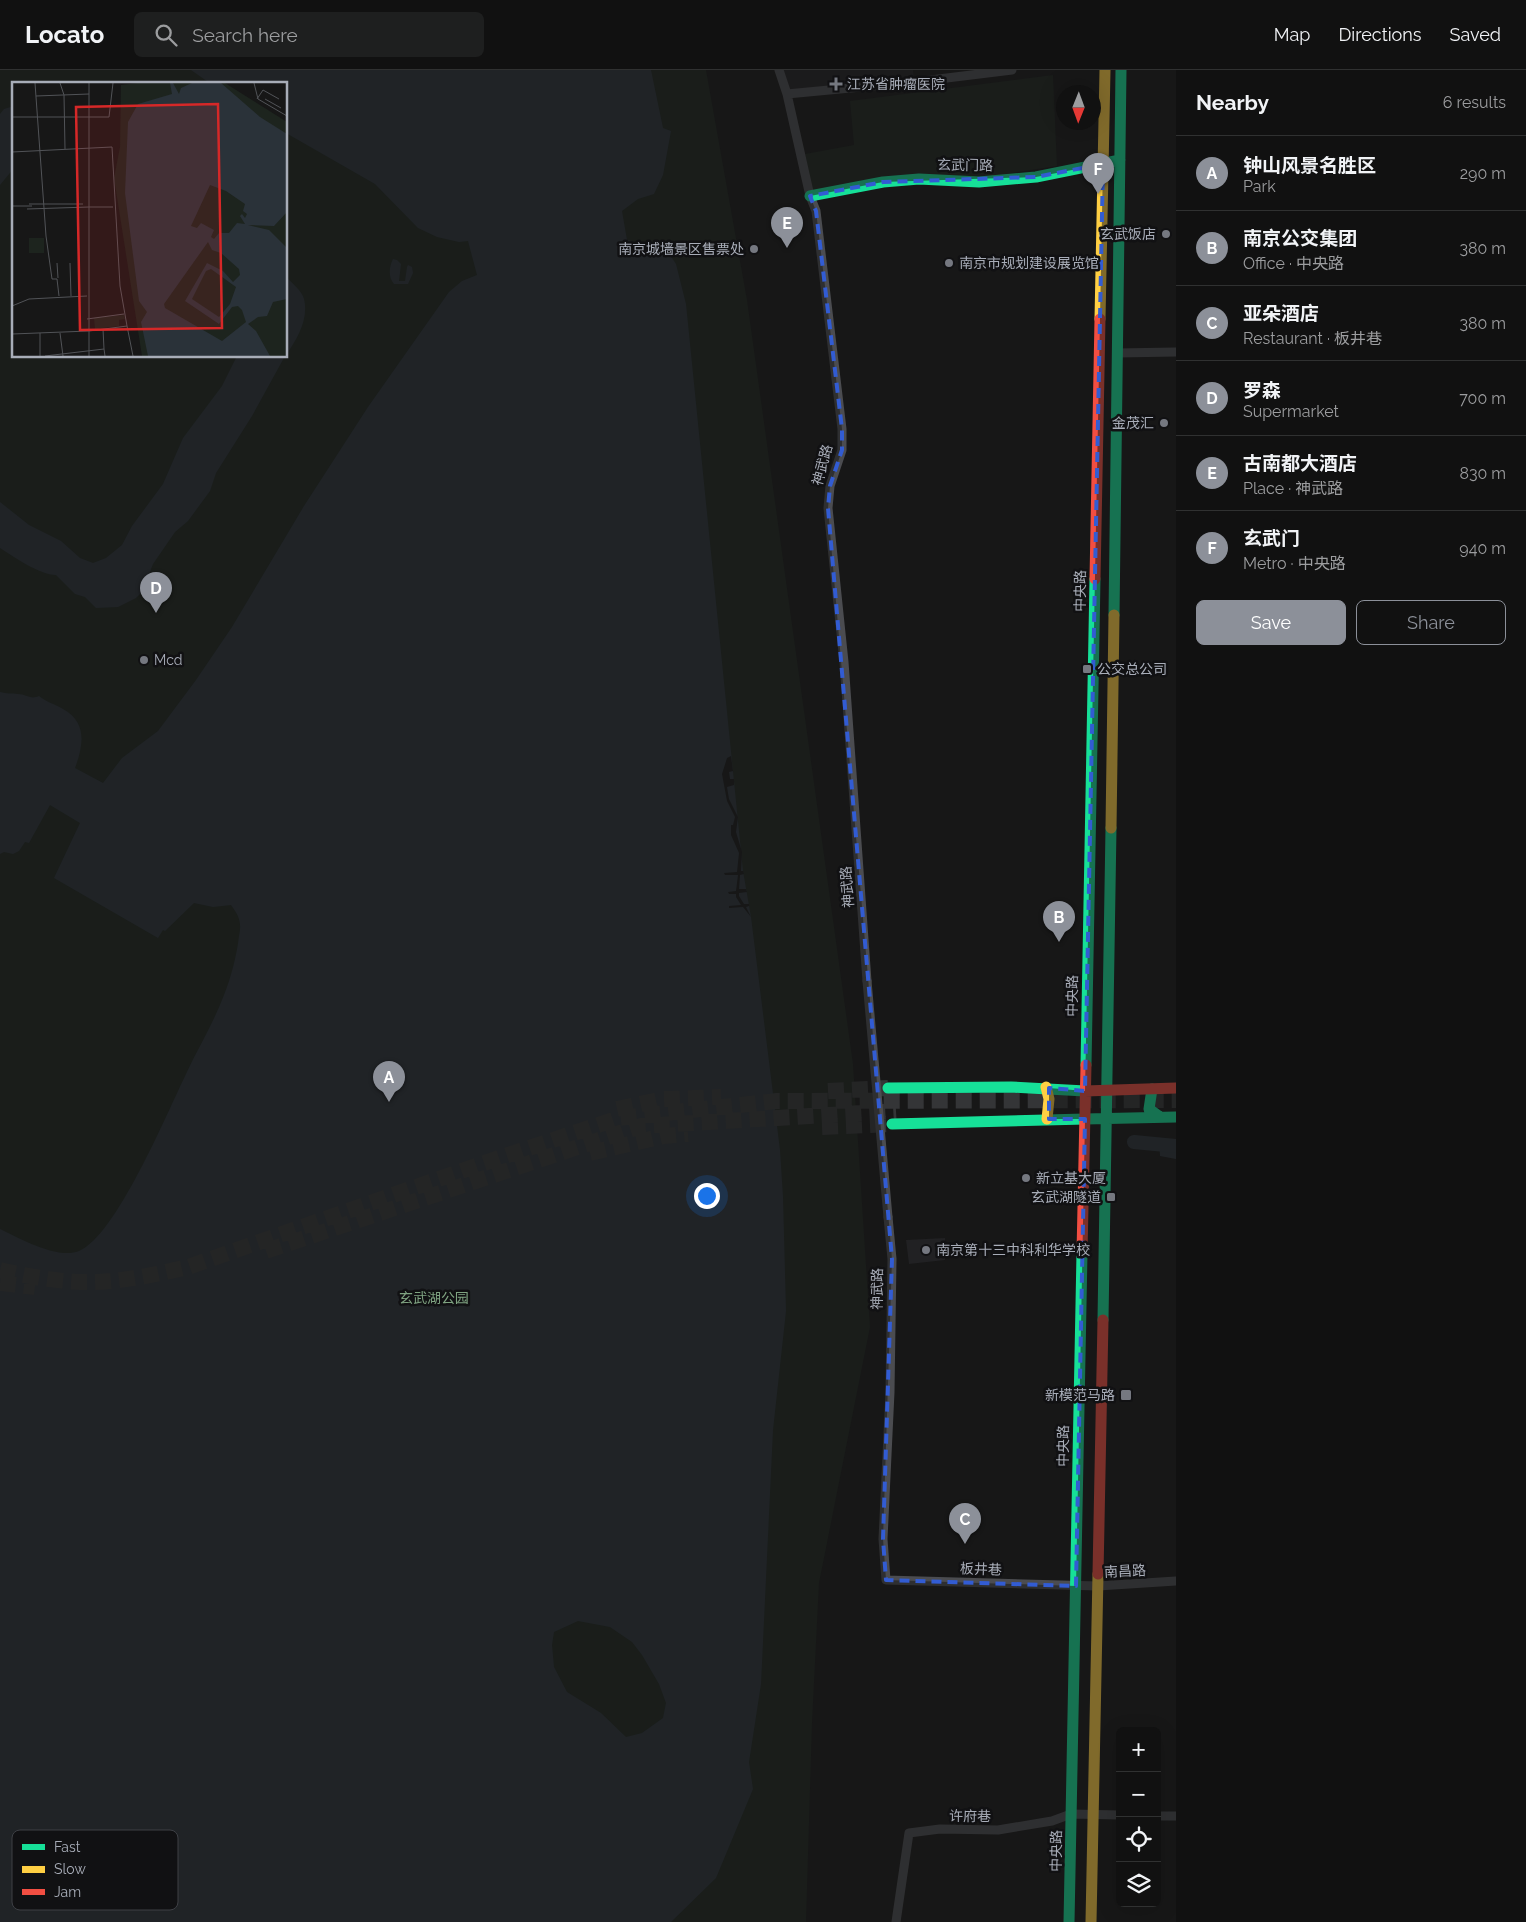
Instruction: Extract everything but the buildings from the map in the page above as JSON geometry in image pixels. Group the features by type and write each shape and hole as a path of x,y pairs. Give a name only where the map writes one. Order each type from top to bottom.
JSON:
{"main road":[{"name":"中央路","path":"1069,1922 1105,70"},
{"path":"1091,1922 1107,1118 1121,70"},
{"name":"玄武门路","path":"810,196 883,182 919,179 979,182 1026,178 1120,160"},
{"path":"888,1088 986,1086 1046,1087 1085,1091 1176,1088"},
{"path":"1046,1087 1050,1099 1047,1119"},
{"path":"1152,1089 1150,1109 1160,1117"},
{"path":"892,1124 1176,1117"}],"street":[{"name":"神武路","path":"779,70 787,94 810,196 816,212 842,429 842,450 830,486 828,508 844,662 867,982 892,1259 890,1392 883,1539 886,1580"},
{"path":"787,94 1012,70"},
{"path":"1117,353 1176,352"},
{"name":"板井巷","path":"886,1580 1076,1586"},
{"name":"南昌路","path":"1076,1586 1176,1581"},
{"name":"许府巷","path":"896,1922 909,1833 940,1829 998,1830 1052,1821 1071,1814 1116,1815"},
{"path":"1161,1816 1176,1816"}],"highlighted area":[{"path":"1103,164 1085,1091 1049,1088 1049,1119 1085,1119 1076,1586 886,1580 883,1539 892,1259 828,508 830,486 842,450 842,429 816,211 810,196 883,182 1036,177"}],"shaded area":[{"name":"玄武湖公园","path":"191,70 651,70 663,128 671,131 663,175 654,194 638,199 622,211 627,240 651,245 668,252 676,264 686,304 743,871 751,917 780,1150 783,1197 786,1311 773,1430 761,1684 749,1762 753,1789 716,1878 671,1922 0,1922 0,1229 39,1247 60,1253 70,1253 79,1251 93,1241 109,1222 124,1199 154,1143 220,1005 227,988 237,950 240,923 231,905 213,907 194,903 165,931 163,930 158,938 54,878 80,823 50,805 29,843 25,842 19,851 13,854 4,852 0,854 0,692 31,697 39,696 71,715 77,721 81,735 80,751 75,768 103,783 122,758 158,731 196,680 232,627 304,506 368,407 449,292 462,281 477,275 468,241 459,242 437,237 418,228 375,184 288,134 288,82 208,82","holes":["578,1621 610,1627 632,1642 659,1684 666,1703 663,1718 642,1733 626,1737 601,1713 567,1692 554,1667 552,1645 554,1632"]},
{"name":"江苏省肿瘤医院","path":"779,70 913,70 914,82 787,94"},
{"path":"12,107 12,170 0,185 0,114 4,109"},
{"path":"393,259 401,264 399,281 405,281 408,265 412,267 413,273 408,284 394,284 392,281 390,272"},
{"path":"288,279 301,293 305,306 301,328 288,352"},
{"path":"236,358 284,358 252,416 216,473 210,491 188,521 175,532 153,564 142,592 136,598 118,607 96,608 85,597 75,594 56,575 35,569 0,548 0,502 29,525 61,541 80,558 93,563 106,558 122,545 132,526 163,484 183,438 222,386"},
{"path":"1159,1140 1176,1141 1176,1159 1160,1156"},
{"name":"南京第十三中科利华学校","path":"945,1238 945,1260 909,1264 906,1240"}],"green space":[{"name":"玄武湖公园","path":"0,70 706,70 747,300 853,1064 870,1327 819,1583 812,1723 806,1922 0,1922"},
{"path":"1053,75 1057,166 986,177 813,190 805,154 854,145 850,101"}],"pier":[{"path":"731,756 733,771 729,772 730,779 734,779 734,785 727,787 729,799 738,817 736,832 742,852 741,871 744,874 740,875 739,889 746,889 747,892 739,893 739,896 744,904 749,904 746,907 751,917 743,907 729,908 729,906 741,905 736,894 729,894 728,892 736,891 738,875 725,875 724,873 737,872 739,853 731,835 731,825 733,825 735,817 727,801 722,774 727,758"}],"waterway":[{"path":"1134,1142 1176,1146"}],"tunnel":[{"path":"828,1091 888,1088"},
{"path":"617,1109 663,1099 721,1097"},
{"path":"0,1270 50,1279 94,1282 135,1278 188,1267 490,1161 619,1118 777,1101 1176,1100"},
{"path":"266,1251 641,1126 896,1111"},
{"path":"822,1127 892,1124"},
{"path":"590,1153 664,1136 688,1134"},
{"path":"0,1283 35,1287"}],"traffic: fast":[{"path":"1114,615 1121,70"},
{"path":"810,196 883,182 919,179 979,182 1036,177 1120,160"},
{"path":"1086,1065 1095,579"},
{"path":"1103,1320 1111,828"},
{"path":"888,1088 1011,1087 1085,1091"},
{"path":"1152,1089 1149,1109 1160,1117"},
{"path":"1085,1119 1176,1117"},
{"path":"892,1124 1085,1119"},
{"path":"1069,1922 1082,1253"}],"traffic: slow":[{"path":"1100,319 1105,70"},
{"path":"1111,828 1114,615"},
{"path":"1046,1087 1049,1099 1047,1119"},
{"path":"1091,1922 1098,1574"}],"traffic: jam":[{"path":"1095,579 1100,319"},
{"path":"1082,1253 1086,1065"},
{"path":"1085,1091 1176,1088"},
{"path":"1098,1574 1103,1320"}],"place":[{"name":"江苏省肿瘤医院","path":"836,84"},
{"name":"玄武门","path":"1098,194"},
{"name":"玄武饭店","path":"1166,234"},
{"name":"古南都大酒店","path":"787,248"},
{"name":"南京城墙景区售票处","path":"754,249"},
{"name":"南京市规划建设展览馆","path":"949,263"},
{"name":"金茂汇","path":"1164,423"},
{"name":"罗森","path":"156,613"},
{"name":"Mcd","path":"144,660"},
{"name":"公交总公司","path":"1087,669"},
{"name":"南京公交集团","path":"1059,942"},
{"name":"钟山风景名胜区","path":"389,1102"},
{"name":"新立基大厦","path":"1026,1178"},
{"name":"玄武湖隧道","path":"1111,1197"},
{"name":"南京第十三中科利华学校","path":"926,1250"},
{"name":"新模范马路","path":"1126,1395"},
{"name":"亚朵酒店","path":"965,1544"}]}
